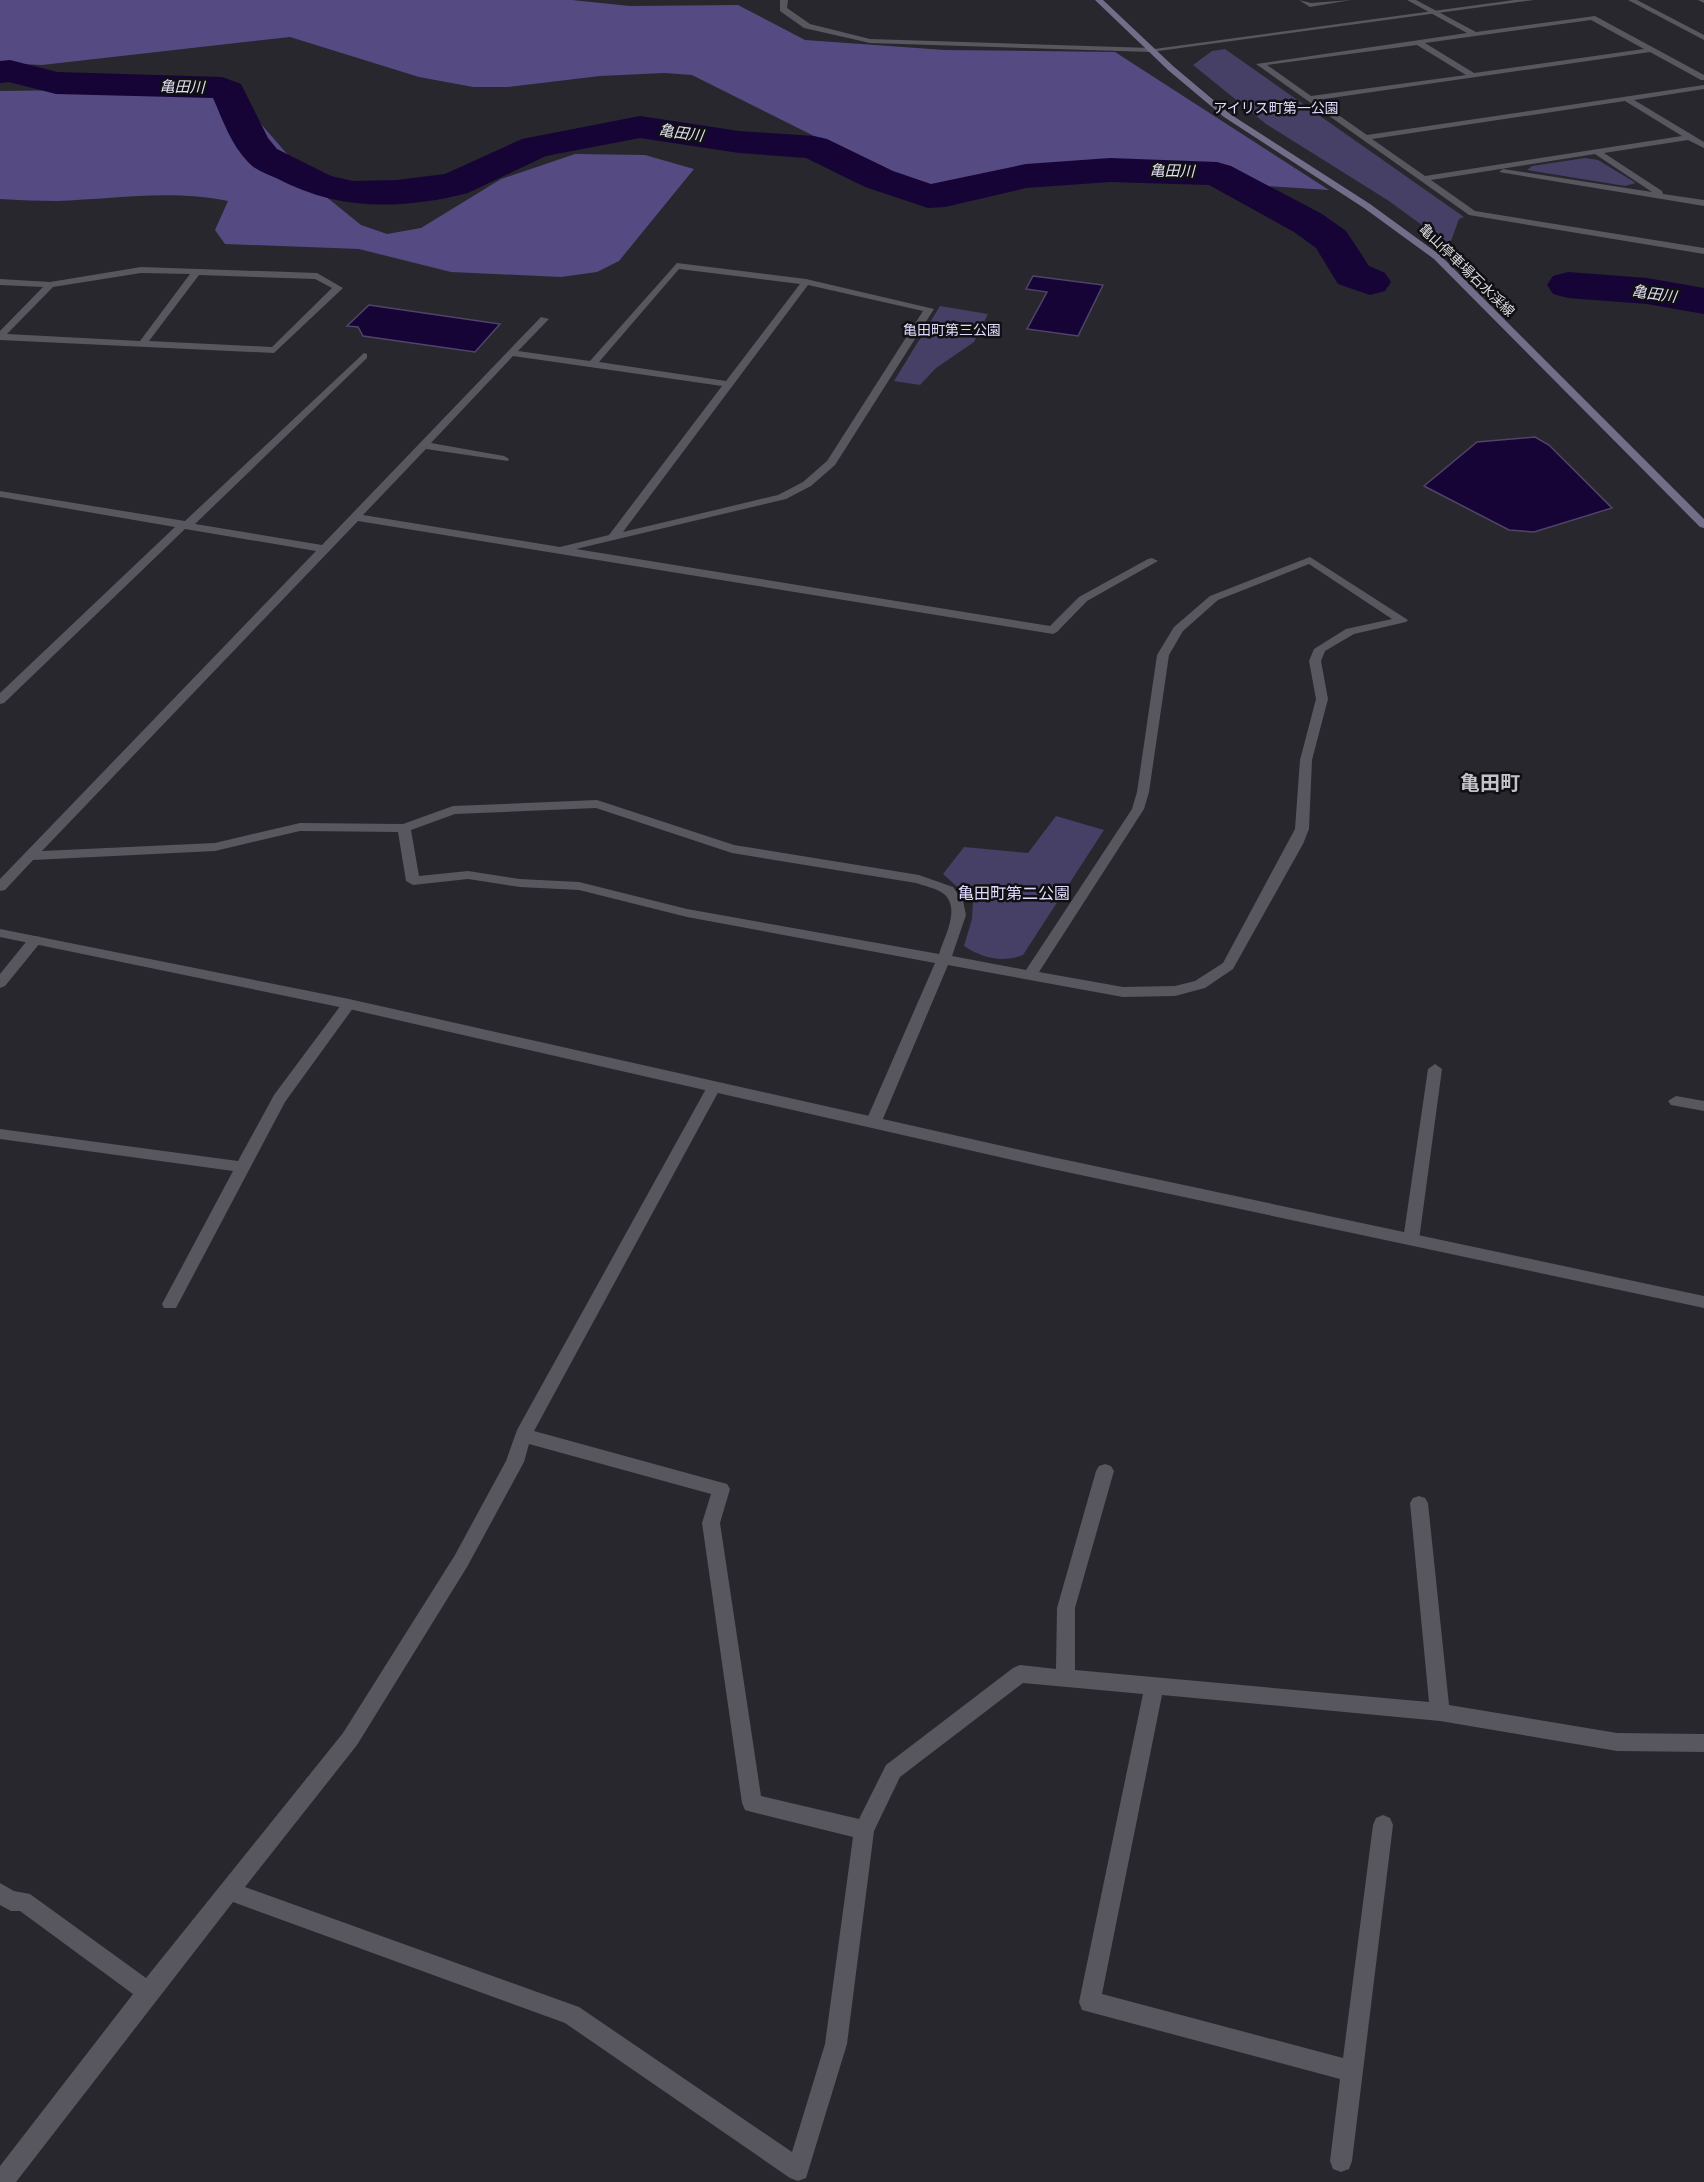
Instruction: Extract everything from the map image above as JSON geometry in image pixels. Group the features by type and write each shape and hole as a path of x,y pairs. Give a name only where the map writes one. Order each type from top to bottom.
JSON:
{"main road":[{"name":"亀山停車場石水渓線","path":"1099,0 1180,77 1246,129 1399,225 1437,257 1704,525"}],"street":[{"path":"784,0 783,9 807,26 870,41 1151,50 1530,0"},
{"path":"1303,0 1310,5 1347,0"},
{"path":"1411,0 1476,34"},
{"path":"1632,0 1704,38"},
{"path":"1704,78 1592,18 1260,64 1472,213 1704,251"},
{"path":"1418,42 1473,76"},
{"path":"1309,99 1651,50"},
{"path":"1364,138 1704,87"},
{"path":"1627,99 1704,146"},
{"path":"1421,179 1690,137"},
{"path":"1597,152 1664,196"},
{"path":"1489,170 1704,202"},
{"path":"560,550 782,497 807,484 831,463 929,309 806,282 677,267 592,364"},
{"path":"0,282 50,285 141,270 317,276 338,288 274,351 0,337"},
{"path":"142,344 196,272"},
{"path":"614,536 806,282"},
{"path":"0,337 50,285"},
{"path":"0,887 544,319"},
{"path":"511,353 729,384"},
{"path":"0,700 364,356"},
{"path":"423,445 504,459"},
{"path":"0,494 325,549"},
{"path":"355,517 1053,630 1083,599 1152,561"},
{"path":"404,828 413,881 468,875 520,883 579,886 687,913 1124,992 1175,992 1200,985 1228,966 1296,844 1302,829 1306,760 1322,699 1315,661 1320,649 1350,631 1402,620 1310,561 1231,590 1214,598 1194,612 1178,629 1163,655 1143,792 1138,809 1030,975"},
{"path":"30,856 215,848 300,827 404,828 453,810 597,804 732,849 919,879 937,884 948,890 956,901 959,915 944,959 874,1121"},
{"path":"0,933 349,1004 1043,1161 1704,1302"},
{"path":"0,983 35,940"},
{"path":"170,1304 279,1099 349,1004"},
{"path":"1411,1240 1435,1069"},
{"path":"2,2182 148,1992 350,1739 461,1561 515,1462 523,1435 714,1087"},
{"path":"1676,1101 1704,1106"},
{"path":"0,1134 242,1167"},
{"path":"523,1435 722,1489 711,1523 752,1803 864,1830"},
{"path":"1065,1677 1066,1608 1105,1471"},
{"path":"1419,1503 1440,1712"},
{"path":"229,1891 571,2015 798,2170 836,2044 864,1830 892,1771 1020,1674 1440,1712 1617,1742 1704,1743"},
{"path":"1154,1687 1090,2002 1351,2071"},
{"path":"1341,2162 1383,1825"},
{"path":"0,1893 11,1901 23,1901 148,1992"}],"green space":[{"name":"アイリス町第一公園","path":"1225,49 1464,217 1459,219 1451,241 1445,242 1389,201 1266,124 1193,65 1212,51"},
{"path":"1585,158 1598,160 1636,183 1625,186 1527,170 1532,166"},
{"name":"亀田町第三公園","path":"940,306 988,314 974,342 936,368 920,385 894,381"},
{"name":"亀田町第二公園","path":"1056,816 1104,830 1023,955 1007,959 992,958 978,954 964,946 972,919 973,901 943,874 964,847 1028,853"}],"shaded area":[{"path":"0,0 572,0 630,6 738,5 805,40 945,50 1115,52 1329,190 1120,177 987,192 918,191 887,186 822,140 692,75 664,73 600,76 507,87 473,87 419,77 290,37 42,65 0,63"},
{"path":"230,88 319,191 361,225 387,234 421,228 501,179 575,154 645,155 694,169 619,261 597,272 561,277 451,272 359,249 225,244 215,230 228,201 206,197 163,195 56,201 0,199 0,91"},
{"path":"1033,276 1103,285 1078,336 1027,329 1047,292 1026,289"},
{"path":"369,305 500,324 475,352 363,336 358,327 347,326"},
{"path":"1535,437 1549,445 1612,508 1534,532 1509,530 1424,486 1477,442"}],"waterway":[{"name":"亀田川","path":"0,72 10,71 56,83 222,88 228,92 251,142 264,157 318,185 353,193 397,192 454,185 535,147 640,127 739,142 814,147 879,179 928,196 945,195 1026,176 1110,170 1217,174 1308,223 1332,240 1353,275 1370,282"},
{"name":"亀田川","path":"1568,285 1647,291 1704,301"}],"district":[{"name":"亀田町","path":"1490,783"}]}
